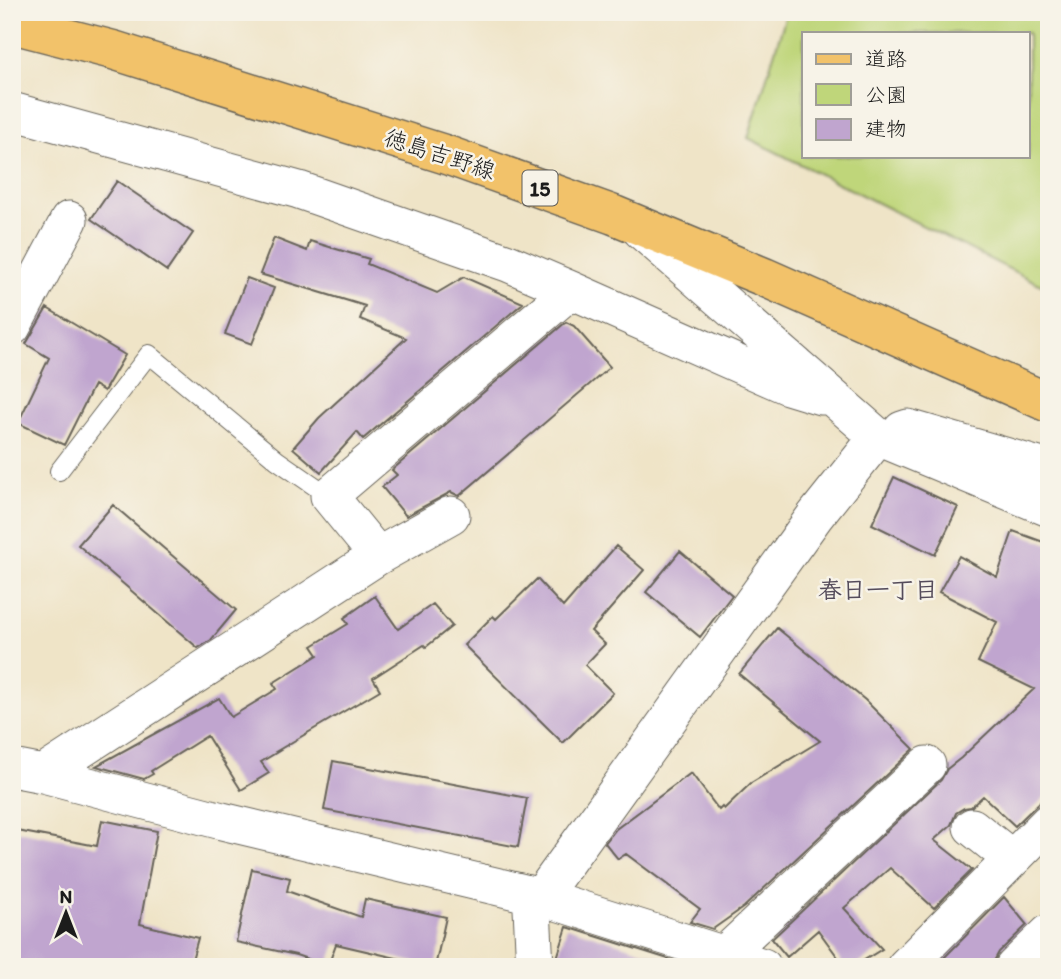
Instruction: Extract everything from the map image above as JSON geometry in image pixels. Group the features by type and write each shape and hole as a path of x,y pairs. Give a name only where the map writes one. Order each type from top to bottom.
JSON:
{"main road":[{"name":"徳島吉野線","path":"12,24 113,50 444,154 630,221 764,276 1049,403"}],"street":[{"path":"12,111 299,190 508,263 788,386 836,400"},
{"path":"12,327 69,220"},
{"path":"630,221 878,437 1049,508"},
{"path":"378,556 329,496 571,290"},
{"path":"536,967 531,909 815,516 878,437 908,428 1049,469"},
{"path":"28,771 378,556 451,515"},
{"path":"724,955 927,765"},
{"path":"28,771 222,821 541,897 763,967"},
{"path":"905,967 1049,822"},
{"path":"972,827 1012,859"},
{"path":"1014,967 1049,933"}],"lane":[{"path":"59,471 149,354 277,460 329,496"}],"green space":[{"path":"787,12 1049,12 1049,289 748,138"}],"building":[{"path":"117,181 193,233 167,271 91,219"},
{"path":"274,238 307,251 310,241 369,259 367,264 437,293 464,277 523,303 363,439 357,432 321,472 293,448 319,418 406,338 360,319 365,306 260,274"},
{"path":"247,278 274,288 252,344 225,334"},
{"path":"47,308 125,355 104,391 94,385 64,445 18,423 49,358 26,344"},
{"path":"566,322 574,326 610,367 459,496 451,492 406,516 382,487 397,475 392,470"},
{"path":"894,477 958,507 935,555 872,524"},
{"path":"113,505 236,610 211,640 198,648 78,545"},
{"path":"1013,531 1049,544 1049,793 1015,826 983,796 971,807 956,813 951,825 934,840 972,870 934,908 890,868 844,908 882,949 853,967 845,967 818,930 787,957 772,939 941,780 947,769 1034,689 978,662 997,622 939,592 959,556 997,577"},
{"path":"616,546 644,570 591,631 605,644 585,665 613,693 563,743 464,645 493,616 496,619 537,579 563,607"},
{"path":"680,551 732,595 700,637 646,592"},
{"path":"375,596 398,629 433,604 452,626 426,647 424,645 373,678 380,690 261,762 269,773 241,790 207,736 151,771 153,774 144,779 96,766 219,698 231,717 277,689 273,683 318,655 312,646 348,624 344,618"},
{"path":"777,628 865,700 914,749 744,907 713,929 690,922 700,909 626,854 618,859 605,843 616,829 691,773 719,810 722,807 724,809 751,783 820,741 739,674"},
{"path":"333,761 527,798 518,847 324,810"},
{"path":"102,820 157,831 140,924 198,938 190,967 12,967 12,830 97,846"},
{"path":"252,869 290,878 287,891 361,917 365,899 446,917 435,967 336,944 328,966 296,955 236,942"},
{"path":"1004,897 1027,925 999,952 994,967 935,967"},
{"path":"567,927 681,963 680,967 574,967 556,961"}],"district":[{"name":"春日一丁目","path":"878,589"}]}
